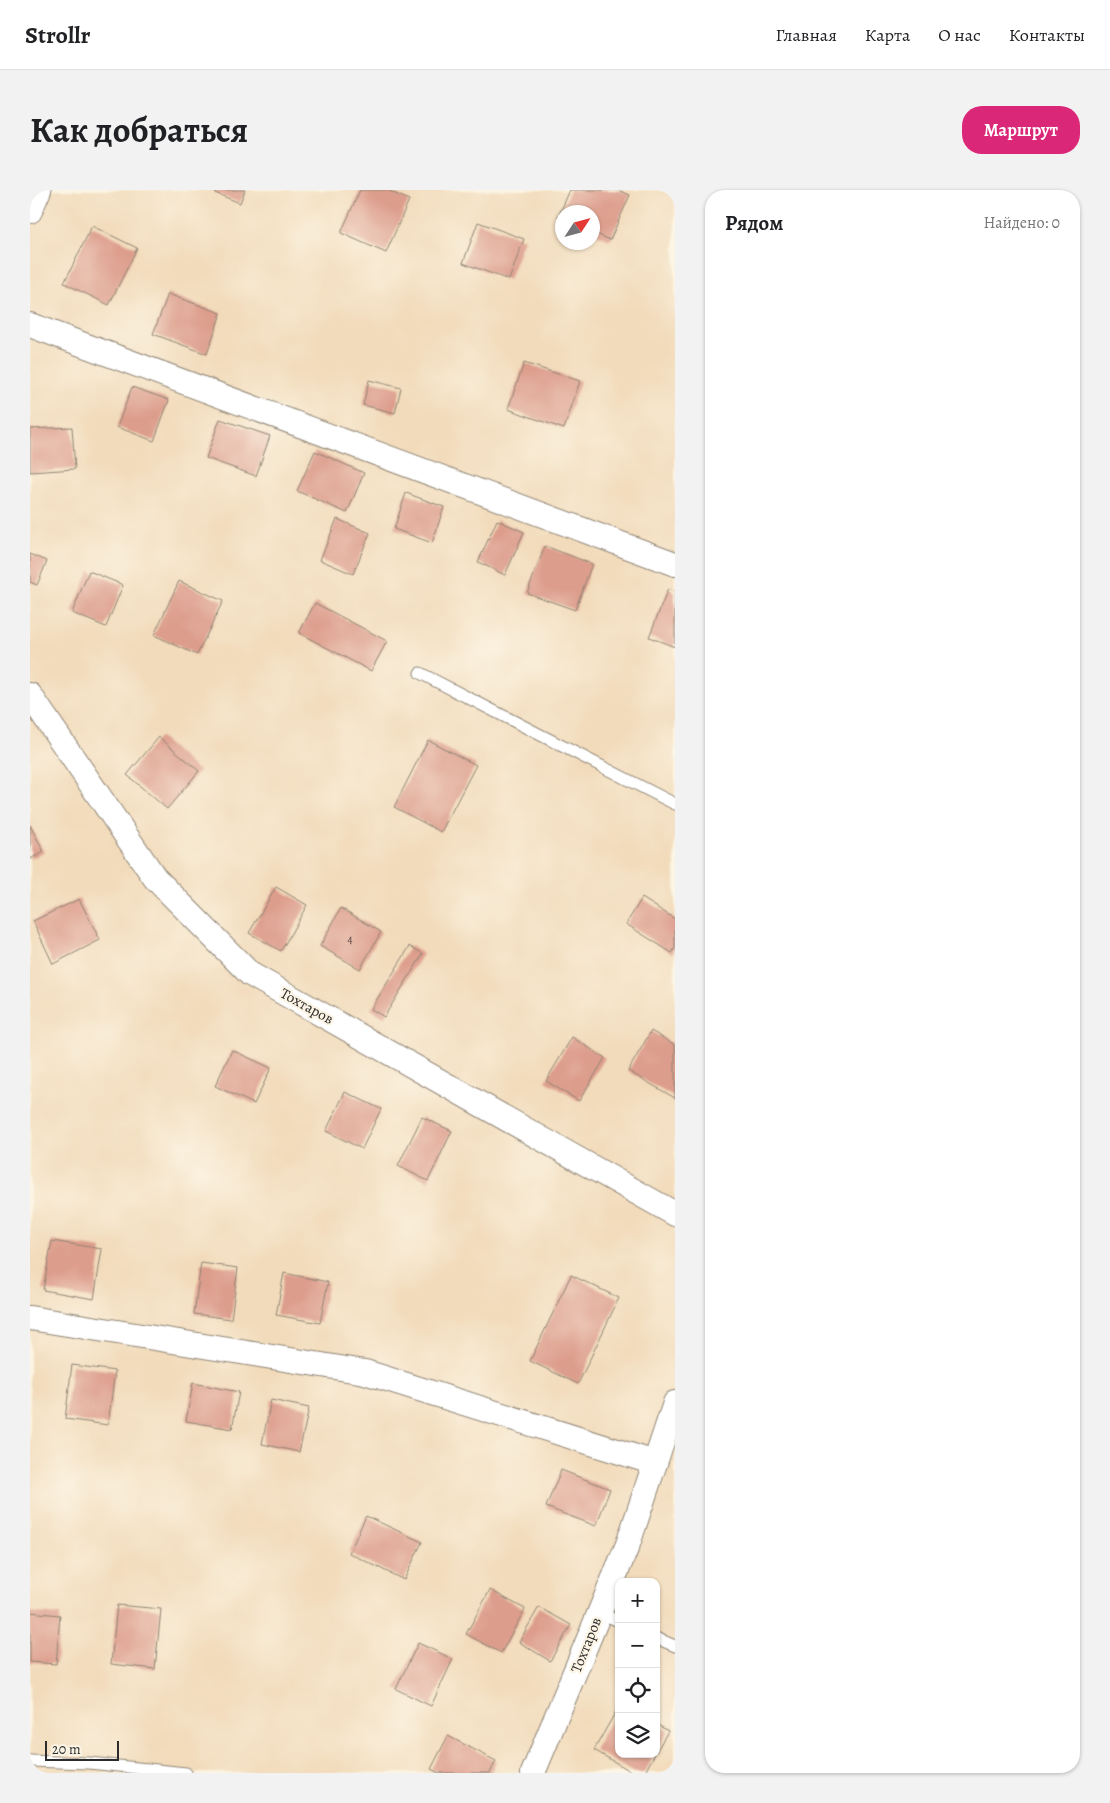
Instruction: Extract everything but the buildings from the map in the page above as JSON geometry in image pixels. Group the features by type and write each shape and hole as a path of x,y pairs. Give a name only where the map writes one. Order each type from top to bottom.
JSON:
{"street":[{"path":"30,211 39,190"},
{"path":"30,325 675,564"},
{"name":"Тохтаров","path":"30,695 155,878 250,974 675,1214"},
{"path":"30,1318 365,1372 655,1463"},
{"name":"Тохтаров","path":"534,1773 609,1617 628,1544 675,1403"}],"lane":[{"path":"420,673 675,804"},
{"path":"660,1640 675,1646"},
{"path":"30,1761 89,1763 186,1773"}]}
